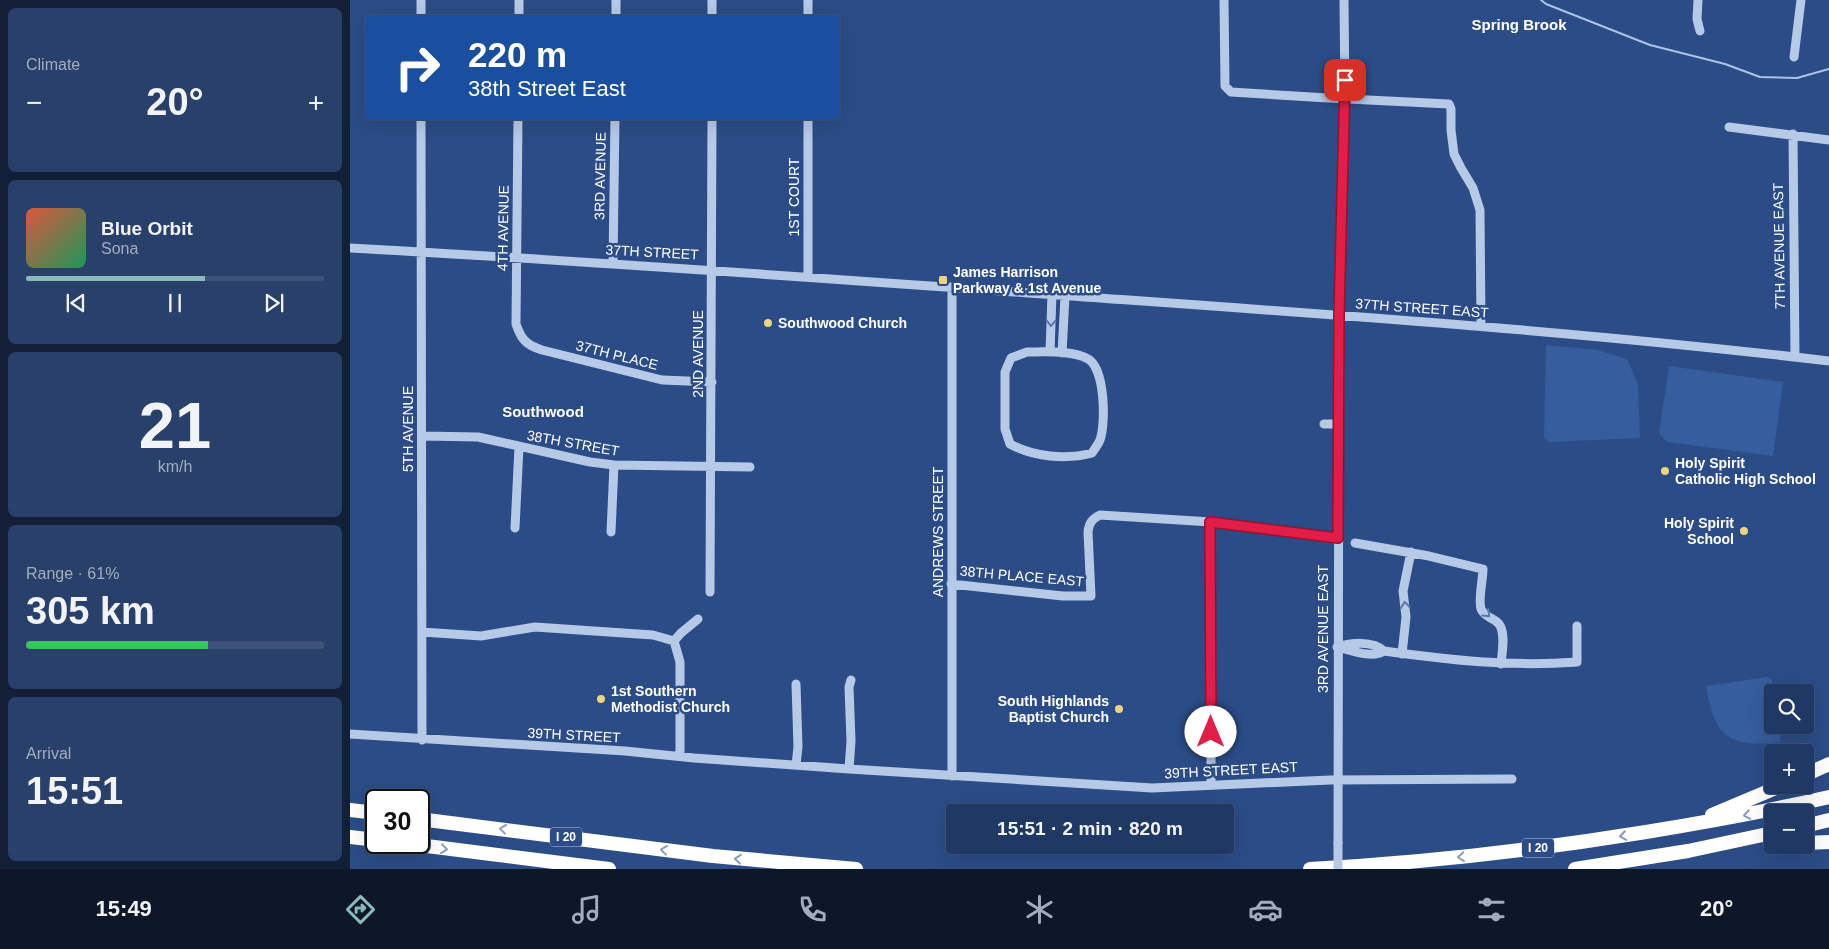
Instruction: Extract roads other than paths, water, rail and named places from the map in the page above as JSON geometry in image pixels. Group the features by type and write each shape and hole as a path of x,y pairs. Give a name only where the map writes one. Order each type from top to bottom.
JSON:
{"highway":[{"path":"1814,771 1829,764"},
{"path":"1671,828 1764,793"},
{"name":"I 20","path":"1310,869 1494,854 1572,844 1773,810 1829,797"},
{"path":"350,810 365,812"},
{"name":"I 20","path":"430,820 713,856 856,869"},
{"path":"1814,824 1829,820"},
{"path":"1574,869 1688,851 1764,835"},
{"path":"350,837 365,839"},
{"path":"1814,843 1829,842"},
{"path":"1688,851 1764,845"},
{"name":"I 20","path":"430,846 609,869"}],"street":[{"path":"421,0 421,15"},
{"path":"519,0 519,15"},
{"path":"616,0 616,15"},
{"path":"712,0 712,15"},
{"path":"808,0 808,15"},
{"path":"1224,0 1226,86 1231,92 1449,104 1452,109 1451,138 1454,154 1473,188 1480,210 1481,326"},
{"name":"3RD AVENUE EAST","path":"1338,869 1338,424 1345,98 1344,0"},
{"path":"1698,0 1697,19 1700,30"},
{"path":"1794,57 1801,0"},
{"name":"5TH AVENUE","path":"421,120 422,740"},
{"name":"4TH AVENUE","path":"518,120 516,324 521,338"},
{"name":"3RD AVENUE","path":"613,264 615,120"},
{"name":"2ND AVENUE","path":"710,592 712,120"},
{"name":"1ST COURT","path":"808,120 808,277"},
{"path":"1729,127 1829,140"},
{"name":"7TH AVENUE EAST","path":"1792,134 1794,357"},
{"name":"37TH STREET","path":"350,248 952,287"},
{"name":"37TH STREET EAST","path":"952,287 1481,326 1829,362"},
{"name":"ANDREWS STREET","path":"952,287 952,776"},
{"path":"1050,352 1052,294"},
{"path":"1062,353 1065,296"},
{"name":"37TH PLACE","path":"521,338 534,348 662,380 712,382"},
{"path":"1027,352 1050,352 1080,355 1095,364 1101,383 1102,421 1101,438 1092,452 1077,456 1062,456 1022,451 1010,444 1005,429 1005,372 1011,358 1027,352"},
{"path":"1324,424 1338,424"},
{"name":"38TH STREET","path":"422,436 478,438 590,462 614,465 750,467"},
{"path":"515,528 519,447"},
{"path":"611,532 614,465"},
{"name":"38TH PLACE EAST","path":"951,584 1063,596 1090,596 1088,540 1089,524 1093,518 1108,514 1210,522"},
{"path":"1211,784 1210,522 1338,538"},
{"path":"1355,543 1410,552 1483,569 1481,608 1501,628 1501,664"},
{"path":"1402,654 1406,617 1404,586 1410,552"},
{"path":"674,641 681,632 698,619"},
{"path":"422,632 482,636 535,626 653,635 674,641"},
{"path":"1337,647 1349,643 1359,644 1381,648 1384,651 1466,662 1501,664 1577,662 1577,626"},
{"path":"674,641 680,662 680,756"},
{"path":"849,769 851,741 850,680"},
{"path":"796,684 798,747 796,765"},
{"name":"39TH STREET","path":"350,734 952,776"},
{"name":"39TH STREET EAST","path":"952,776 1152,788 1338,780 1512,779"}],"waterway":[{"path":"1541,0 1546,4 1650,45 1725,64 1760,77 1797,78 1829,69"}],"place":[{"name":"James Harrison Parkway & 1st Avenue","path":"943,280"},
{"name":"Southwood Church","path":"768,323"},
{"name":"Holy Spirit Catholic High School","path":"1665,471"},
{"name":"Holy Spirit School","path":"1744,531"},
{"name":"1st Southern Methodist Church","path":"601,699"},
{"name":"South Highlands Baptist Church","path":"1119,709"}],"district":[{"name":"Spring Brook","path":"1519,25"},
{"name":"Southwood","path":"543,412"}]}
